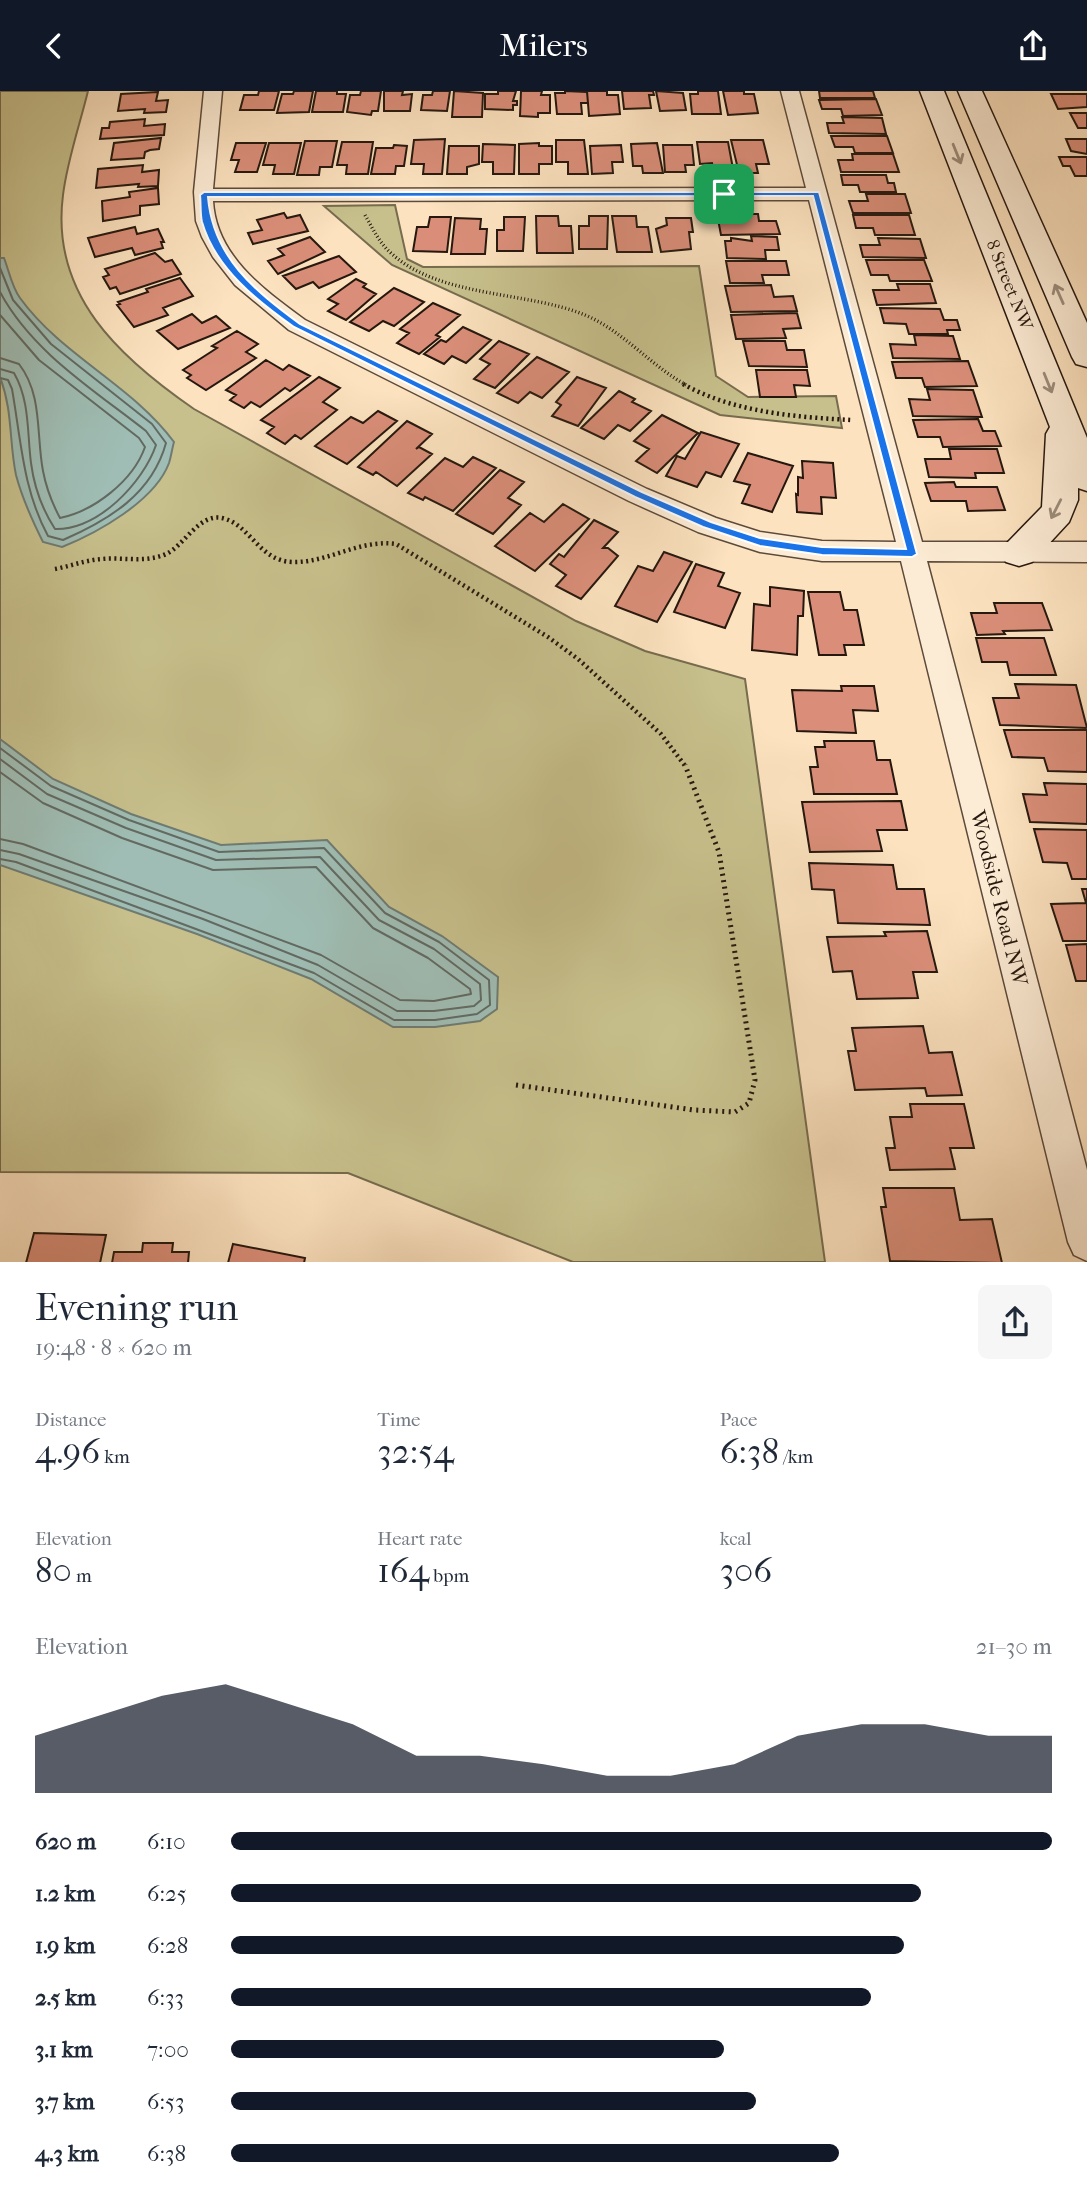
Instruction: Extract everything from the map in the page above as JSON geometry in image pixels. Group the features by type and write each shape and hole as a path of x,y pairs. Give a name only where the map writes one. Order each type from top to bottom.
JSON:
{"main road":[{"name":"8 Street NW","path":"932,91 1087,479"},
{"name":"8 Street NW","path":"970,91 1087,357"},
{"path":"1019,553 1057,513 1061,500 1062,418"}],"street":[{"path":"213,91 204,195 206,221 218,248 239,277 265,302 297,325 638,495 707,524 760,542 822,551 912,554 1087,552"},
{"name":"Woodside Road NW","path":"790,91 912,554 1087,1242"},
{"path":"204,195 816,194"}],"path":[{"path":"358,195 364,213 386,249 401,262 417,269 455,283 586,316 614,333 674,379 716,398 787,413 877,421"},
{"path":"55,569 102,559 146,560 183,545 206,519 220,517 231,521 269,558 285,562 304,561 375,542 396,544 548,637 578,659 661,734 683,760 719,852 755,1080 749,1103 736,1112 694,1110 623,1103 516,1085"}],"shaded area":[{"path":"0,91 88,91 63,195 62,231 68,263 79,293 96,320 140,368 194,409 576,621 645,651 745,679 825,1262 573,1262 348,1173 0,1172"},
{"path":"395,205 407,259 423,267 699,266 716,376 748,397 836,396 842,428 720,415 392,265 324,206"}],"water":[{"path":"0,258 4,258 17,294 37,319 138,404 174,442 162,477 138,503 108,524 62,547 43,542 16,475 9,414 0,377"},
{"path":"0,739 53,779 131,814 221,845 327,840 389,907 442,936 498,977 497,1009 480,1021 435,1027 393,1027 311,979 197,934 0,865"}],"building":[{"path":"259,91 279,91 274,110 240,110 244,95 258,95"},
{"path":"294,91 313,91 309,112 277,113 282,94 293,94"},
{"path":"316,91 346,94 343,112 312,112"},
{"path":"361,91 381,91 378,111 372,111 371,115 347,112 350,95 360,95"},
{"path":"384,91 412,94 410,111 384,111"},
{"path":"433,91 450,91 447,111 421,110 423,95 432,95"},
{"path":"454,91 483,93 482,117 452,117"},
{"path":"498,91 516,91 513,101 517,101 517,105 513,105 513,110 485,109 485,94 498,94"},
{"path":"521,91 542,91 541,95 550,95 550,113 538,113 538,117 520,116"},
{"path":"587,91 607,91 607,95 618,95 620,114 589,116"},
{"path":"622,91 653,91 654,95 649,95 651,108 624,109"},
{"path":"656,91 683,93 686,110 660,111"},
{"path":"698,91 718,91 721,114 692,114 690,94 698,94"},
{"path":"723,91 754,94 758,113 728,115"},
{"path":"819,91 873,91 875,98 820,98"},
{"path":"158,92 156,101 168,100 166,112 144,113 145,109 118,111 121,94"},
{"path":"587,92 588,103 581,103 582,114 557,114 555,93"},
{"path":"1051,94 1087,94 1087,107 1058,109"},
{"path":"876,99 882,115 843,116 841,109 822,109 819,100"},
{"path":"1070,113 1087,113 1087,128 1078,128"},
{"path":"842,117 882,118 886,134 829,133 827,123 844,123"},
{"path":"145,119 144,126 165,124 164,135 100,139 102,128 109,128 110,122"},
{"path":"831,136 887,136 893,153 855,153 853,147 835,147"},
{"path":"161,138 159,149 145,152 144,158 111,160 114,143"},
{"path":"445,139 442,174 423,174 424,164 411,164 414,140"},
{"path":"1066,139 1087,139 1087,154 1071,151"},
{"path":"556,140 584,140 588,174 568,174 568,162 556,162"},
{"path":"731,140 763,140 769,164 756,164 758,173 739,173"},
{"path":"305,141 337,141 332,167 320,167 319,175 297,175"},
{"path":"342,142 373,142 368,174 346,174 347,165 337,165"},
{"path":"697,142 728,142 734,174 714,174 712,163 700,164"},
{"path":"236,143 266,143 257,172 235,172 239,160 231,160"},
{"path":"269,143 301,143 294,174 273,174 275,165 263,165"},
{"path":"539,143 539,146 552,146 552,164 539,164 539,174 519,174 519,144"},
{"path":"657,143 663,173 643,173 642,166 633,166 631,144"},
{"path":"483,144 515,145 514,174 493,174 493,162 482,162"},
{"path":"394,145 407,146 404,166 396,166 395,174 371,174 376,148 393,148"},
{"path":"621,145 623,162 612,162 613,173 592,174 590,146"},
{"path":"663,145 692,145 694,165 685,165 686,172 665,172"},
{"path":"449,146 479,146 479,164 467,167 467,174 447,174"},
{"path":"852,154 893,154 899,172 841,172 838,160 853,160"},
{"path":"1059,157 1087,157 1087,176 1075,176 1070,166 1063,166"},
{"path":"143,165 142,172 159,170 158,186 138,187 139,184 96,188 98,169"},
{"path":"841,175 886,175 888,183 894,183 896,192 860,192 858,185 843,185"},
{"path":"158,188 159,204 140,206 140,215 103,221 102,201 130,197 129,192"},
{"path":"866,194 905,194 911,213 853,213 849,201 868,201"},
{"path":"284,213 287,218 300,215 308,231 253,244 248,233 262,230 257,220"},
{"path":"717,214 758,214 759,221 776,221 780,234 721,235"},
{"path":"853,215 909,215 915,235 875,235 873,228 856,228"},
{"path":"536,216 558,216 559,226 571,226 573,253 537,253"},
{"path":"589,216 608,216 607,249 579,249 579,226 589,226"},
{"path":"612,216 636,216 637,227 648,227 652,252 617,252"},
{"path":"430,217 451,217 447,252 413,251 417,227 428,227"},
{"path":"504,217 525,217 523,251 497,251 497,230 504,230"},
{"path":"455,218 481,219 480,229 487,229 485,254 451,254"},
{"path":"666,218 691,218 691,249 661,252 656,229 667,225"},
{"path":"135,227 137,234 158,229 164,242 161,242 163,248 135,255 132,248 95,257 88,238"},
{"path":"751,236 777,237 779,250 765,250 766,259 727,258 725,241 731,241 731,238 752,241"},
{"path":"310,237 325,252 278,274 268,261 284,255 278,249"},
{"path":"878,238 920,239 926,258 863,257 860,245 880,245"},
{"path":"155,253 165,262 172,260 181,274 120,294 116,287 110,289 103,277 109,275 105,269"},
{"path":"339,256 356,272 319,288 313,282 296,289 283,276"},
{"path":"866,260 924,260 932,281 890,281 888,275 871,275"},
{"path":"726,261 786,261 789,275 762,275 764,283 730,283"},
{"path":"180,278 193,296 163,308 168,315 134,327 117,305 120,304 118,302 148,292 146,289"},
{"path":"356,279 366,284 363,287 376,294 346,320 328,311 338,304 328,299"},
{"path":"897,284 930,284 936,303 877,305 873,290 899,290"},
{"path":"771,285 774,297 793,296 797,311 731,312 725,286"},
{"path":"394,288 424,302 394,326 383,321 369,331 350,322"},
{"path":"433,303 460,315 436,335 440,337 419,354 397,343 409,333 400,329"},
{"path":"880,308 940,309 944,320 957,320 960,330 947,330 948,334 909,334 906,324 884,323"},
{"path":"797,313 801,328 783,329 786,338 736,339 731,315"},
{"path":"192,314 202,323 216,316 230,328 178,349 157,331"},
{"path":"463,327 491,340 466,363 452,356 444,364 424,354 441,340 446,342"},
{"path":"237,331 258,344 246,352 256,358 206,390 187,378 191,375 183,370 217,348 212,346"},
{"path":"914,335 953,336 960,359 893,358 890,344 916,345"},
{"path":"499,341 529,354 495,388 474,379 490,364 480,359"},
{"path":"743,341 785,341 787,350 804,350 807,367 749,366"},
{"path":"537,357 569,372 542,398 530,392 518,403 497,393"},
{"path":"266,360 283,370 289,365 310,376 290,391 285,388 260,407 251,402 244,408 230,400 236,395 226,390"},
{"path":"968,361 977,386 925,387 922,378 896,378 892,362"},
{"path":"756,370 807,370 810,386 794,385 796,397 760,397"},
{"path":"319,377 340,388 323,402 337,410 301,439 295,435 285,444 267,433 274,427 261,420"},
{"path":"577,377 606,388 578,426 552,416 561,405 556,402"},
{"path":"927,389 973,390 982,417 913,416 909,399 930,400"},
{"path":"619,391 635,399 632,402 651,411 630,431 618,425 604,439 581,428"},
{"path":"378,411 397,421 347,464 315,446 351,417 363,423"},
{"path":"662,415 698,433 657,473 636,461 649,449 634,441"},
{"path":"978,419 983,431 995,431 1001,446 943,447 940,437 918,437 913,420"},
{"path":"407,421 432,434 416,449 419,447 432,454 397,486 376,472 373,475 358,467"},
{"path":"701,432 739,444 721,477 706,472 697,487 666,476 677,456 685,459"},
{"path":"949,449 997,449 1004,473 975,473 976,478 929,477 925,459 951,459"},
{"path":"748,453 793,466 772,512 742,503 750,485 734,481"},
{"path":"473,457 496,468 453,511 425,497 423,500 408,493 445,458 463,467"},
{"path":"802,461 833,463 836,498 821,497 822,514 797,512 796,494 798,495 798,477 803,478"},
{"path":"500,470 524,482 508,498 521,505 493,534 456,514"},
{"path":"954,482 956,487 997,487 1005,510 968,511 966,501 931,501 925,483"},
{"path":"563,504 589,519 535,571 495,546 530,513 544,522"},
{"path":"594,520 618,532 603,548 608,548 618,556 581,599 556,586 566,575 550,564 559,554 564,557"},
{"path":"664,552 692,562 657,622 615,606 638,566 653,571"},
{"path":"696,564 724,573 718,586 740,593 725,628 674,612"},
{"path":"770,587 804,591 803,616 798,616 797,655 752,650 754,604 770,606"},
{"path":"808,592 840,592 844,610 857,610 864,645 844,645 846,655 819,655"},
{"path":"994,603 1042,603 1052,630 1003,631 1005,634 977,635 971,613 997,613"},
{"path":"976,638 1044,638 1056,675 1010,675 1007,662 982,662"},
{"path":"1015,684 1076,685 1087,728 1000,725 993,698 1019,698"},
{"path":"841,686 874,686 878,711 853,710 856,733 797,731 792,690 842,691"},
{"path":"1004,730 1087,730 1087,772 1048,771 1044,758 1012,757"},
{"path":"824,741 874,741 877,760 890,760 897,794 814,794 810,767 818,767 815,747 825,747"},
{"path":"1044,783 1087,784 1087,824 1030,822 1023,794 1047,795"},
{"path":"901,801 907,830 877,830 882,851 810,852 802,802"},
{"path":"1034,829 1087,830 1087,879 1072,879 1067,863 1043,862"},
{"path":"809,863 893,865 897,889 924,889 930,925 838,923 834,890 812,889"},
{"path":"1082,889 1087,889 1087,941 1063,941 1051,904 1086,903"},
{"path":"927,931 937,972 913,972 918,998 857,999 852,971 833,972 827,937 886,936 884,932"},
{"path":"1087,944 1087,981 1076,981 1066,945"},
{"path":"923,1026 929,1053 952,1052 962,1095 927,1096 925,1088 855,1090 848,1051 856,1051 852,1028"},
{"path":"910,1104 964,1104 974,1148 950,1148 955,1169 890,1170 886,1148 895,1148 890,1117 912,1117"},
{"path":"883,1188 954,1188 960,1220 992,1219 1002,1262 890,1261 881,1207 886,1207"},
{"path":"34,1233 106,1235 100,1262 26,1262"},
{"path":"143,1243 173,1243 172,1252 189,1252 188,1262 112,1262 114,1252 142,1252"},
{"path":"233,1244 305,1258 304,1262 228,1262"}],"route":[{"path":"724,194 816,194 912,554 822,551 760,542 707,524 638,495 297,325 265,302 239,277 218,248 206,221 204,195 724,194"}]}
